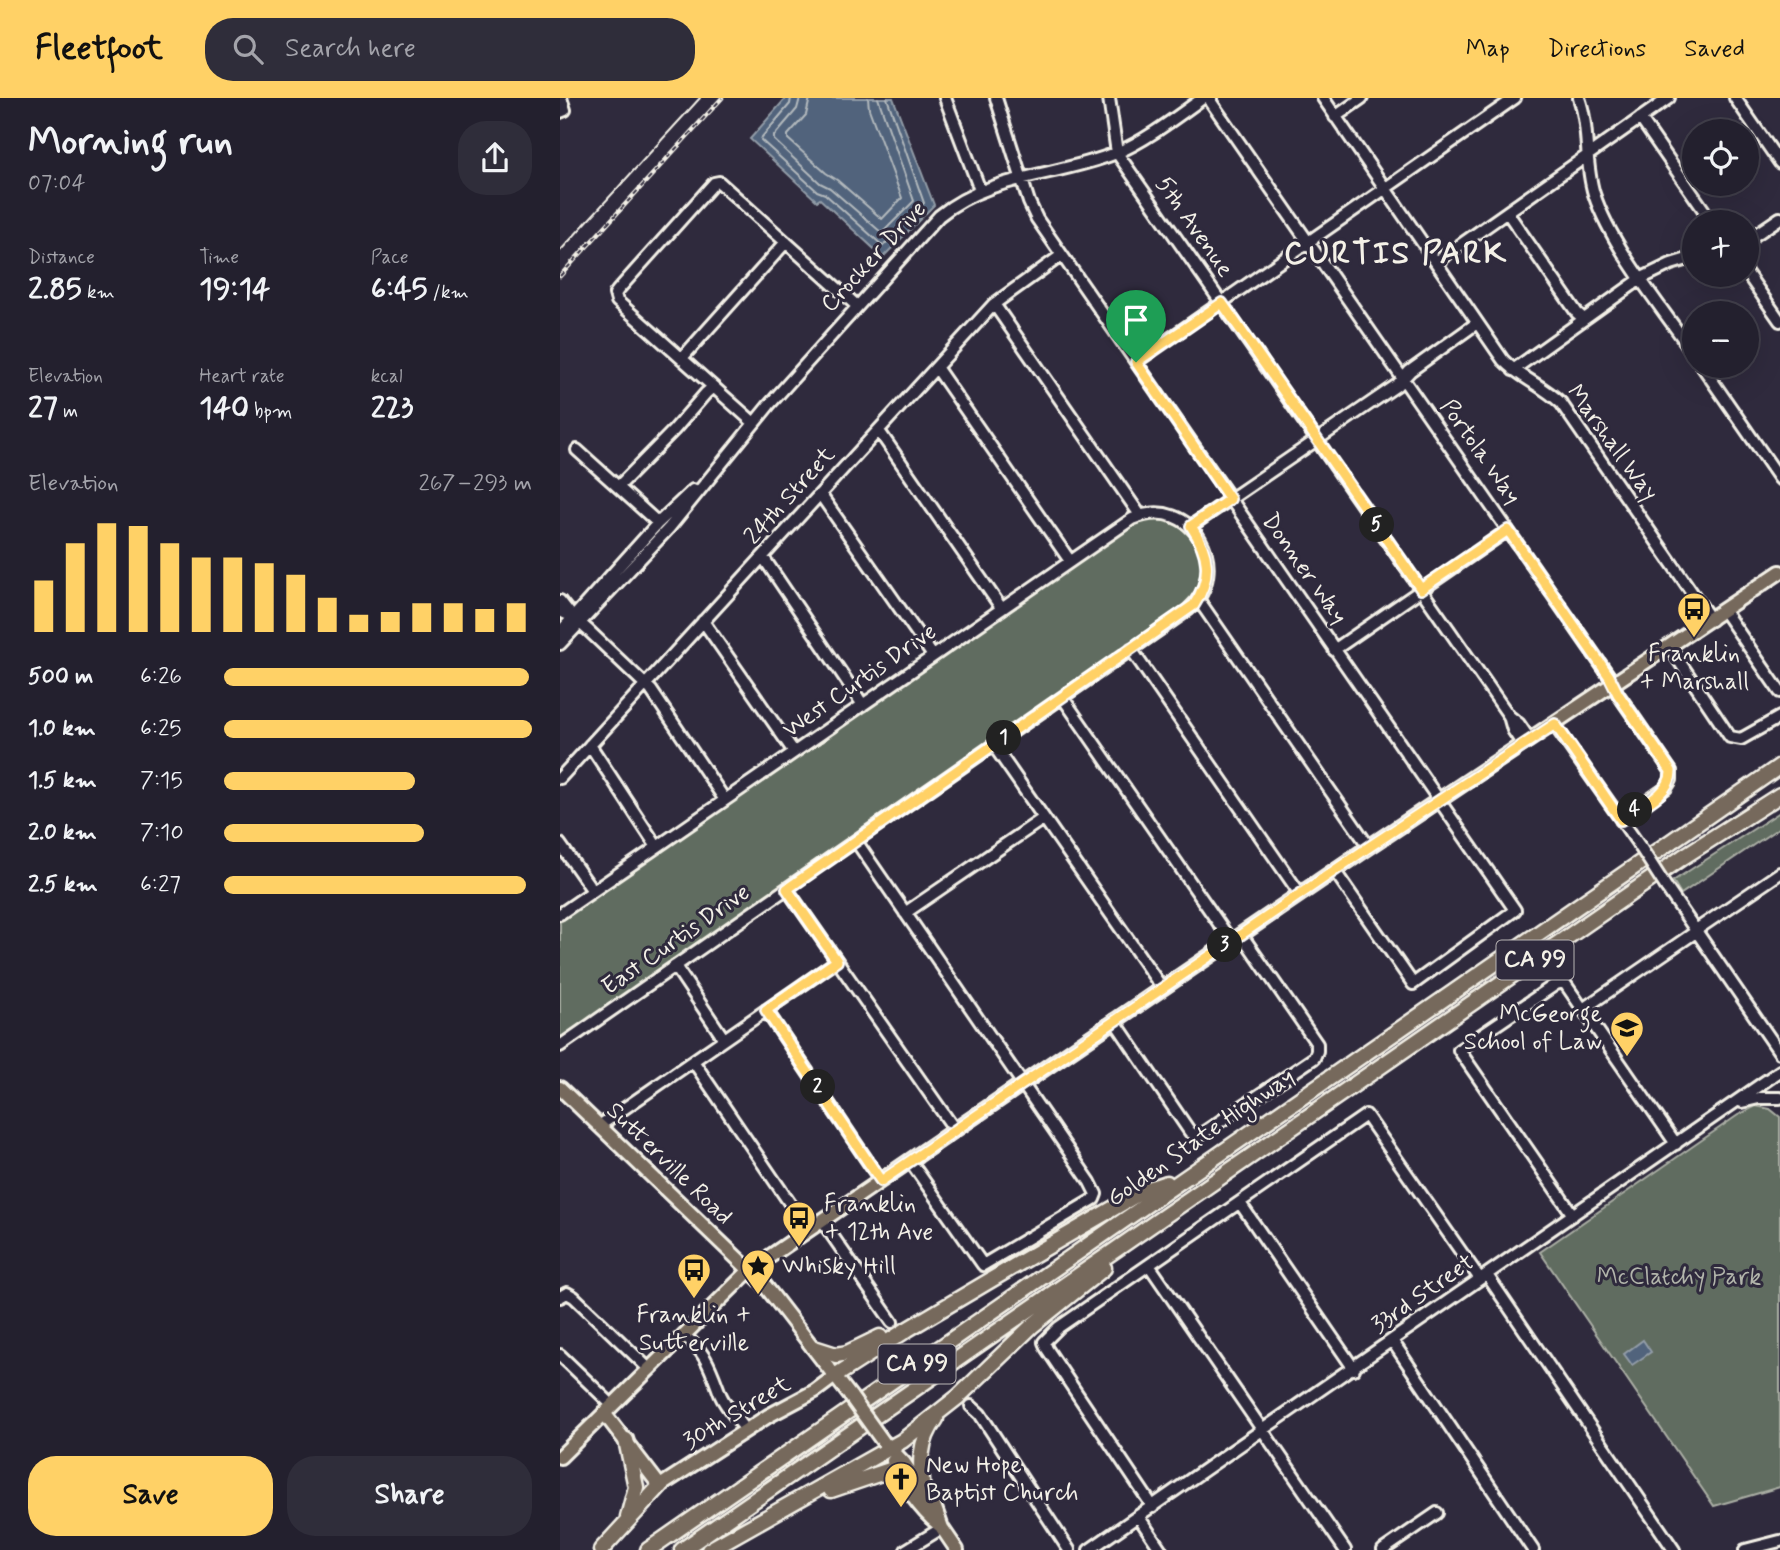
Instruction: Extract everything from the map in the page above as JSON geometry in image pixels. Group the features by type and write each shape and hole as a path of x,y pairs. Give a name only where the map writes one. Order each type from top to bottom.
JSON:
{"highway":[{"path":"1671,841 1780,754"},
{"name":"Golden State Highway","path":"648,1550 1780,766"},
{"name":"Golden State Highway","path":"682,1550 1780,793"},
{"path":"838,1380 908,1329 1143,1192 1184,1177"},
{"path":"709,1550 796,1502 943,1409 1016,1340 1173,1210"},
{"path":"814,1348 836,1355 847,1353 885,1335 908,1329"},
{"path":"923,1491 920,1464 922,1444 926,1433 943,1409"},
{"path":"626,1440 635,1488 626,1523"},
{"path":"796,1502 896,1468"},
{"path":"600,1550 660,1486"}],"main road":[{"path":"560,1457 750,1270 1334,870 1780,572"},
{"name":"Sutterville Road","path":"560,1088 774,1295 887,1446"},
{"name":"30th Street","path":"660,1486 746,1430 838,1380"},
{"path":"608,1409 626,1440 660,1486"},
{"path":"887,1446 896,1468 928,1515 942,1528 957,1550"},
{"path":"887,1446 904,1463 935,1508 942,1528"}],"street":[{"path":"561,98 563,111"},
{"path":"945,98 980,190"},
{"name":"Donner Way","path":"996,98 1034,214 1515,910 1413,984 1334,870"},
{"name":"5th Avenue","path":"1109,98 1117,153 1509,716 1519,724 1527,742"},
{"path":"1117,153 1203,98"},
{"name":"Portola Way","path":"1212,98 1211,102 1508,530 1671,771 1671,780 1666,789 1621,820"},
{"name":"Marshall Way","path":"1323,98 1503,360 1513,370 1544,388 1560,403 1711,620"},
{"path":"1335,117 1362,98"},
{"path":"1136,362 1515,98"},
{"path":"1579,98 1593,190 1605,222 1682,336"},
{"path":"1436,262 1669,98"},
{"path":"1735,98 1780,163"},
{"path":"1640,118 1704,210"},
{"name":"Crocker Drive","path":"560,644 576,620 658,523 715,470 939,216 960,200 980,190 1117,153"},
{"path":"754,423 615,298 615,294 664,236 714,183 719,182 857,306"},
{"path":"1507,212 1577,313 1584,319"},
{"path":"1759,233 1780,218"},
{"path":"682,358 786,242"},
{"name":"24th Street","path":"560,778 994,304 1062,255"},
{"path":"1513,370 1642,278 1682,261"},
{"path":"1756,287 1780,321"},
{"path":"994,304 1140,515 1166,514 1191,526 1201,540 1207,575 1198,599 1369,847"},
{"path":"1191,526 1397,385 1410,371 1477,323"},
{"path":"936,367 1070,561"},
{"path":"1710,378 1780,479"},
{"path":"618,487 713,387"},
{"path":"878,431 1002,609"},
{"path":"578,450 658,523"},
{"name":"Crocker Drive","path":"560,632 576,620 669,528 715,470"},
{"path":"820,494 933,656"},
{"name":"West Curtis Drive","path":"560,914 1140,515"},
{"path":"1334,650 1508,530"},
{"path":"763,558 863,705"},
{"name":"East Curtis Drive","path":"560,1046 1063,698 1188,610 1198,599"},
{"path":"560,601 576,620 646,684 725,800"},
{"path":"560,611 576,620"},
{"path":"1724,611 1780,692"},
{"path":"703,621 794,752"},
{"path":"1669,646 1730,737 1741,739 1780,717"},
{"path":"1131,649 1300,894"},
{"path":"1063,698 1236,938 1317,1044 1317,1051 1314,1058 1195,1136 1114,1020"},
{"path":"1555,724 1780,1053"},
{"path":"590,745 657,847"},
{"path":"994,746 1162,988"},
{"path":"905,913 1044,818"},
{"path":"856,841 1024,1083 1096,1194 1094,1199 983,1265 910,1161"},
{"path":"560,844 593,891"},
{"path":"1583,1009 1780,873"},
{"path":"787,889 955,1130"},
{"path":"599,1126 837,961"},
{"path":"675,967 724,1039"},
{"path":"1573,1215 1460,1050 1556,984 1564,982 1676,1144"},
{"path":"766,1010 881,1181"},
{"path":"693,1060 808,1230"},
{"name":"33rd Street","path":"1089,1550 1393,1342 1780,1071"},
{"path":"1727,1110 1752,1098 1780,1098"},
{"path":"1153,1507 1044,1342 1059,1327 1366,1115 1674,1550"},
{"path":"1240,1203 1354,1369"},
{"path":"822,1221 892,1322"},
{"path":"1149,1265 1345,1550"},
{"path":"560,1297 568,1293 574,1297 649,1370"},
{"path":"683,1335 702,1352 711,1367 720,1394 746,1430"},
{"path":"1393,1342 1533,1550"},
{"path":"560,1355 608,1409"},
{"path":"971,1406 980,1414 1069,1550"},
{"path":"1383,1550 1437,1513"},
{"path":"1138,1516 1161,1550"},
{"path":"906,1550 942,1528"},
{"path":"1745,1550 1780,1541"}],"green space":[{"path":"1152,518 1169,522 1183,530 1193,540 1199,552 1202,565 1200,580 1184,608 560,1042 560,918 1127,524"},
{"path":"1780,812 1780,827 1681,894 1673,881"},
{"name":"McClatchy Park","path":"1756,1106 1770,1109 1780,1117 1780,1487 1714,1506 1540,1252 1738,1115"}],"water":[{"path":"786,98 893,98 934,205 883,257 750,139"},
{"path":"1643,1340 1651,1352 1632,1365 1624,1354"}],"tram line":[{"path":"560,251 700,98"}],"railway":[{"path":"560,276 722,98"}],"place":[{"name":"Franklin + Marshall","path":"1694,639"},
{"name":"McGeorge School of Law","path":"1627,1058"},
{"name":"Franklin + 12th Ave","path":"799,1248"},
{"name":"Whisky Hill","path":"758,1296"},
{"name":"Franklin + Sutterville","path":"694,1300"},
{"name":"New Hope Baptist Church","path":"901,1509"}],"district":[{"name":"CURTIS PARK","path":"1396,254"}],"route":[{"path":"1222,303 1421,589 1508,530 1671,771 1671,780 1666,789 1621,820 1555,724 1369,847 881,1181 766,1010 837,961 787,889 1188,610 1198,599 1207,575 1204,547 1191,526 1230,499 1136,362 1222,303"}]}
